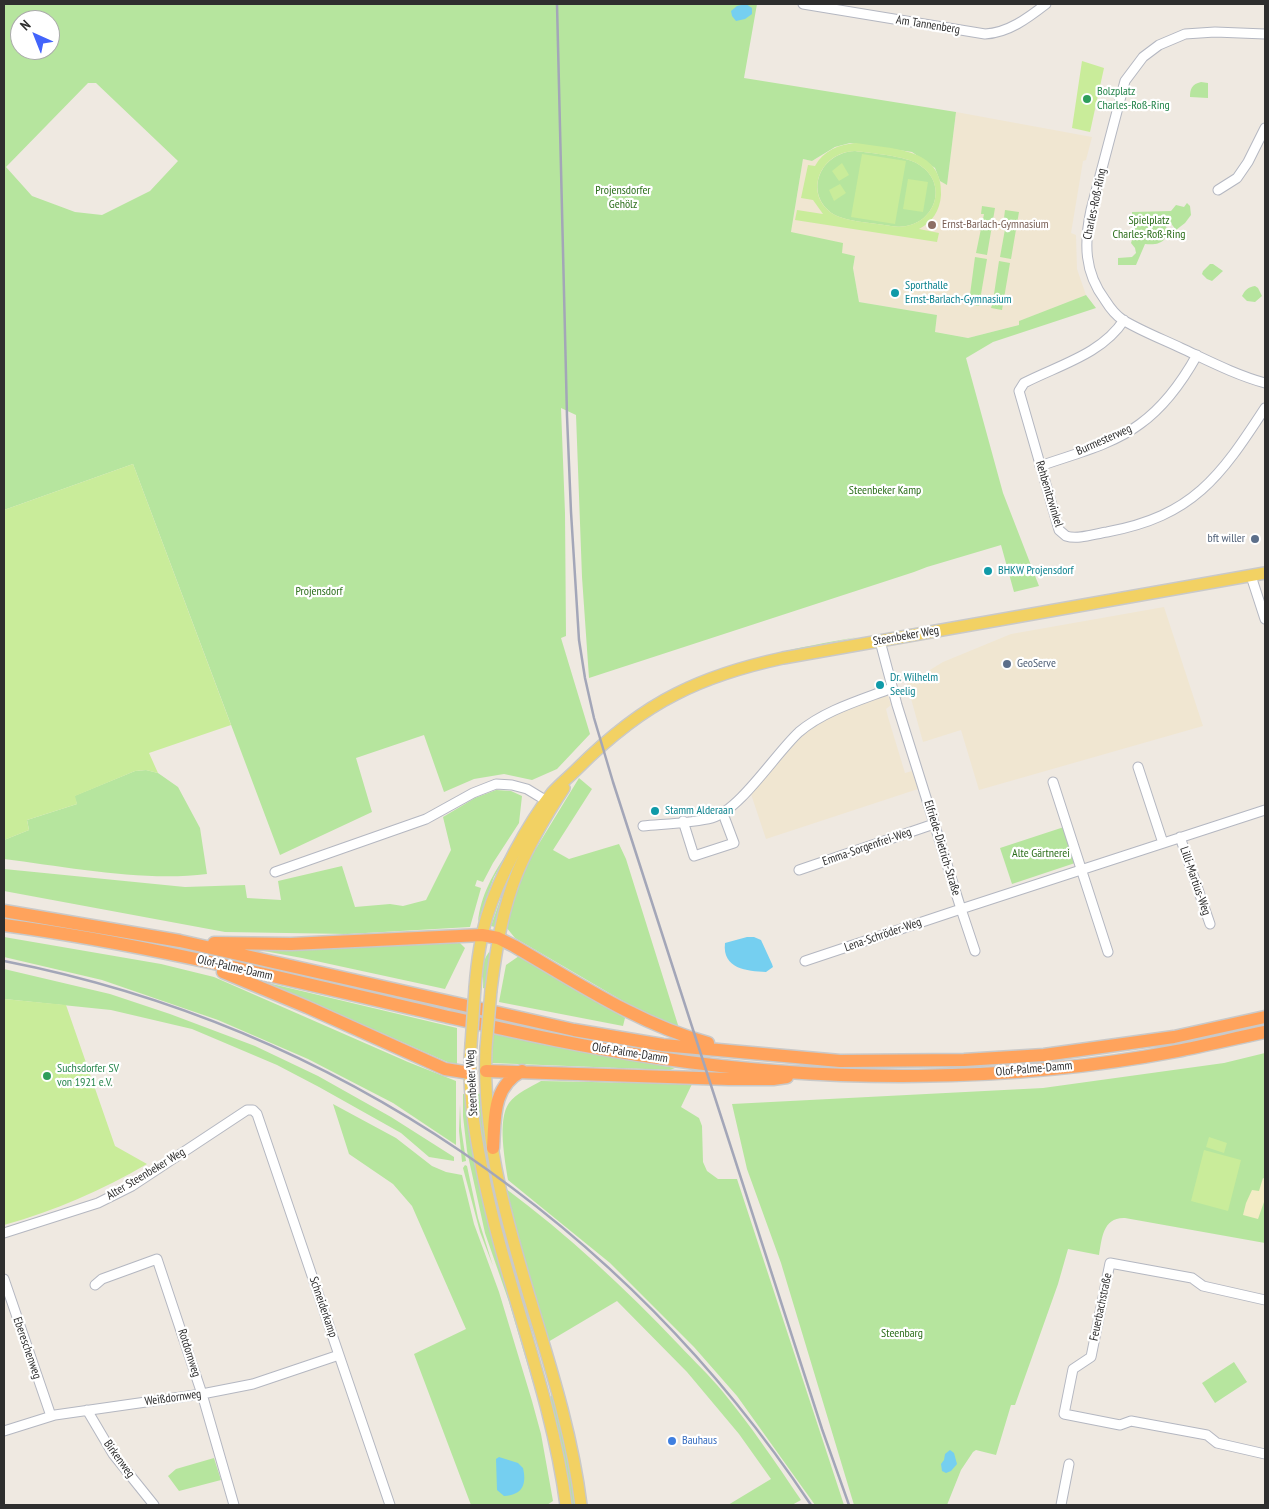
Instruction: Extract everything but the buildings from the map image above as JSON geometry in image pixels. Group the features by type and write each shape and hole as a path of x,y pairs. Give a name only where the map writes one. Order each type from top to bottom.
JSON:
{"highway":[{"name":"Olof-Palme-Damm","path":"4,911 180,941 574,1030 663,1045 840,1061 964,1060 1044,1055 1174,1037 1265,1017"},
{"name":"Olof-Palme-Damm","path":"4,925 173,954 579,1045 716,1066 812,1073 893,1076 969,1074 1088,1064 1176,1051 1265,1032"},
{"path":"180,941 291,944 482,935 498,938 637,1017 684,1036 742,1052"},
{"path":"173,954 241,979 445,1069 470,1072"},
{"path":"486,1071 773,1080 812,1073"},
{"path":"493,1148 495,1109 498,1096 507,1082 522,1071"}],"main road":[{"name":"Steenbeker Weg","path":"581,1505 566,1420 509,1225 493,1148 486,1071 490,990 498,938 506,906 518,872 561,783 609,739 636,718 674,695 709,679 776,659 1265,573"},
{"name":"Steenbeker Weg","path":"550,803 530,826 492,899 482,935 475,987 470,1072 477,1144 488,1200 552,1432 566,1505"},
{"path":"470,1072 486,1071"},
{"path":"537,1374 552,1370"}],"street":[{"name":"Am Tannenberg","path":"803,4 985,34 994,33 1012,26 1046,4"},
{"name":"Charles-Roß-Ring","path":"1265,34 1215,32 1185,34 1154,48 1143,57 1125,81 1091,210 1086,250 1087,262 1094,284 1111,308 1124,320 1197,355 1253,380 1265,383"},
{"path":"1218,190 1237,178 1248,162 1265,128"},
{"name":"Rehbenitzwinkel","path":"1124,320 1116,333 1100,346 1024,383 1020,388 1019,394 1040,466 1060,530 1066,536 1075,537 1128,527 1171,512 1204,488 1228,462 1265,408"},
{"name":"Burmesterweg","path":"1040,466 1110,440 1141,424 1175,390 1197,355"},
{"path":"1251,576 1265,619"},
{"name":"Elfriede-Dietrich-Straße","path":"880,641 892,688 961,909 1265,810"},
{"path":"643,826 713,818 742,796 793,738 820,717 892,688"},
{"path":"1138,767 1163,843"},
{"path":"1053,782 1108,952"},
{"path":"275,872 426,819 485,787 503,784 521,786 550,803"},
{"path":"683,821 694,856 734,843 725,819"},
{"name":"Emma-Sorgenfrei-Weg","path":"799,870 934,824"},
{"name":"Lilli-Martius-Weg","path":"1180,837 1210,924"},
{"path":"961,909 975,951"},
{"name":"Lena-Schröder-Weg","path":"805,961 961,909"},
{"name":"Alter Steenbeker Weg","path":"4,1233 98,1203 132,1186 246,1110 252,1110"},
{"name":"Schneiderkamp","path":"252,1110 257,1114 390,1505"},
{"name":"Rotdornweg","path":"95,1285 102,1280 158,1259 202,1394 234,1505"},
{"name":"Feuerbachstraße","path":"1265,1300 1203,1286 1192,1278 1110,1263 1091,1357 1073,1369 1064,1414 1120,1425 1131,1421 1207,1435 1217,1443 1265,1454"},
{"name":"Ebereschenweg","path":"4,1279 51,1416"},
{"name":"Weißdornweg","path":"4,1431 51,1416 202,1394 253,1384 339,1355"},
{"name":"Birkenweg","path":"87,1410 113,1454 154,1505"},
{"path":"1061,1505 1069,1464"}],"shaded area":[{"name":"Ernst-Barlach-Gymnasium","path":"956,112 1092,137 1086,160 1083,161 1071,233 1076,235 1077,269 1086,295 1020,321 1019,325 968,338 935,332 937,315 859,302 853,268 855,256 841,253 791,232 803,159 812,161 838,146 912,152 947,184"},
{"path":"1164,607 1203,726 979,790 961,730 923,742 907,684 943,662 1011,634"},
{"path":"887,692 891,705 886,709 905,773 912,771 918,789 766,839 749,788 794,740 821,719"}],"green space":[{"name":"Projensdorfer Gehölz","path":"4,4 757,4 744,78 956,112 947,185 940,181 935,168 912,152 850,143 835,147 812,161 803,159 791,232 843,243 842,253 855,256 853,268 859,302 937,315 935,332 968,338 1019,325 1019,321 1086,295 1096,308 993,342 966,358 1003,493 1039,586 1014,592 1001,545 927,567 589,678 582,577 576,415 561,408 565,513 566,636 561,638 590,734 557,769 532,780 504,774 474,779 444,792 424,735 356,758 372,812 280,855 133,464 4,510","holes":["88,83 96,83 178,161 150,191 102,215 75,212 32,196 6,167"]},
{"name":"Bolzplatz Charles-Roß-Ring","path":"1082,61 1104,68 1090,132 1072,128"},
{"path":"1201,82 1208,83 1208,98 1190,97 1192,87"},
{"path":"856,143 899,149 924,159 934,167 940,179 941,195 939,206 928,223 919,229 939,233 937,242 795,220 797,210 823,214 813,200 801,198 808,165 815,166 827,152","holes":["855,151 888,155 912,161 929,173 936,195 933,206 927,215 917,222 905,226 891,226 840,217 825,207 819,197 817,187 819,176 832,159 842,153"]},
{"path":"855,151 888,155 912,161 929,173 936,195 933,206 927,215 917,222 905,226 891,226 840,217 825,207 819,197 818,187 819,177 824,167 832,159"},
{"path":"862,154 906,161 895,224 851,217"},
{"path":"842,163 849,175 839,181 832,171"},
{"path":"908,179 928,182 923,212 903,209"},
{"path":"840,184 846,193 834,201 829,190"},
{"name":"Spielplatz Charles-Roß-Ring","path":"1187,203 1190,206 1191,215 1185,223 1176,230 1170,222 1165,222 1167,228 1166,237 1160,243 1145,244 1136,265 1118,265 1118,258 1132,257 1136,253 1131,243 1133,232 1132,212 1171,211 1176,205 1184,207"},
{"path":"982,206 995,208 987,255 976,253 984,214 981,214"},
{"path":"1005,210 1019,212 1011,259 1000,257 1007,218 1004,218"},
{"path":"975,257 987,259 979,306 967,304 969,302"},
{"path":"999,261 1010,263 1002,310 991,308 995,295"},
{"path":"1210,264 1223,271 1212,281 1202,274"},
{"path":"1255,286 1262,296 1255,302 1247,301 1242,296 1244,292 1250,287"},
{"path":"133,464 231,725 149,753 158,773 146,770 135,771 75,796 77,804 27,820 29,830 4,840 4,510"},
{"path":"858,637 776,654 696,680 560,778 593,745 626,718 660,697 695,679 771,654"},
{"path":"146,770 158,773 178,787 200,828 207,874 183,876 132,875 4,859 4,840 29,830 27,820 77,804 74,796 135,771"},
{"path":"579,778 592,789 553,850 569,859 619,844 626,859 678,1025 676,1027 640,1011 515,938 506,927 519,883 532,855"},
{"path":"496,790 511,791 522,796 519,823 483,882 477,880 475,886 481,888 470,927 348,934 225,932 4,891 4,869 185,887 245,885 247,898 281,900 278,881 342,866 355,907 390,904 403,906 426,900 451,850 443,817 475,798"},
{"name":"Alte Gärtnerei","path":"1064,827 1075,863 1012,884 1000,848"},
{"path":"522,849 498,928 491,926 504,889"},
{"path":"509,851 494,877 478,922 479,913 489,885"},
{"path":"4,937 161,964 214,977 456,1081 456,1145 393,1103 308,1059 218,1020 102,980 4,957"},
{"path":"459,942 465,948 445,989 253,949"},
{"path":"489,952 486,989 483,988 483,969 484,960"},
{"path":"519,956 625,1018 623,1026 499,1002 506,965"},
{"path":"4,969 110,994 255,1046 318,1076 391,1117 454,1157 454,1161 429,1157 401,1133 319,1087 277,1065 192,1029 111,1010 4,999"},
{"path":"268,983 457,1028 457,1065 454,1065"},
{"name":"Suchsdorfer SV von 1921 e.V.","path":"4,999 66,1005 115,1146 147,1164 113,1183 78,1199 4,1225"},
{"path":"493,1034 675,1068 670,1070 492,1063"},
{"name":"Steenbarg","path":"1265,1053 1265,1243 1125,1218 1112,1221 1108,1225 1103,1236 1099,1255 1068,1249 1058,1284 1015,1405 1011,1405 996,1455 976,1450 973,1452 961,1470 947,1505 854,1505 781,1263 747,1169 732,1104 1043,1088 1224,1063"},
{"path":"541,1081 692,1084 681,1107 699,1118 702,1126 703,1162 707,1171 718,1179 737,1179 844,1505 815,1505 737,1396 694,1347 610,1263 508,1180 503,1140 505,1110 516,1096"},
{"path":"483,1093 543,1361 515,1282 490,1189 477,1111 476,1094"},
{"path":"463,1094 466,1094 485,1209 502,1274 538,1393 536,1393 509,1302 485,1233 467,1151 463,1116"},
{"path":"333,1104 396,1138 432,1166 446,1172 462,1175 474,1224 499,1292 541,1434 553,1501 547,1505 471,1505 414,1354 466,1329 412,1206 393,1184 349,1154"},
{"path":"460,1104 466,1161 462,1162 459,1131"},
{"path":"1209,1137 1227,1143 1224,1153 1206,1147"},
{"path":"1204,1150 1241,1160 1228,1211 1191,1201"},
{"path":"465,1165 467,1166 478,1218 493,1266 480,1232 463,1168"},
{"path":"505,1188 551,1224 595,1263 638,1303 707,1374 743,1418 801,1500 792,1505 728,1505 771,1479 739,1434 687,1372 617,1301 548,1342 532,1296"},
{"path":"1234,1362 1247,1382 1215,1403 1202,1383"},
{"path":"554,1395 563,1431 576,1505 570,1505 549,1397"},
{"path":"214,1458 221,1480 179,1491 168,1476 176,1469"}],"sand":[{"path":"1263,1178 1265,1179 1265,1202 1258,1219 1243,1215 1252,1190 1259,1191"}],"water":[{"path":"746,4 752,8 752,14 745,19 736,21 731,11 737,6"},
{"path":"747,937 761,940 773,967 766,972 751,971 737,967 727,958 725,943"},
{"path":"950,1450 954,1453 957,1464 951,1471 946,1473 942,1471 941,1464 945,1454"},
{"path":"499,1457 518,1463 523,1468 524,1479 522,1488 515,1494 504,1496 497,1490 496,1459"}],"railway":[{"path":"557,4 567,416 579,640 585,678 594,718 613,782 822,1429 849,1505"},
{"path":"4,961 126,992 244,1034 356,1088 462,1152 561,1227 653,1311 736,1404 811,1505"}],"place":[{"name":"Bolzplatz Charles-Roß-Ring","path":"1087,99"},
{"name":"Ernst-Barlach-Gymnasium","path":"932,225"},
{"name":"Sporthalle Ernst-Barlach-Gymnasium","path":"895,293"},
{"name":"bft willer","path":"1255,539"},
{"name":"BHKW Projensdorf","path":"988,571"},
{"name":"GeoServe","path":"1007,664"},
{"name":"Dr. Wilhelm Seelig","path":"880,685"},
{"name":"Stamm Alderaan","path":"655,811"},
{"name":"Suchsdorfer SV von 1921 e.V.","path":"47,1076"},
{"name":"Bauhaus","path":"672,1441"}],"park label":[{"name":"Steenbeker Kamp","path":"885,491"},
{"name":"Projensdorf","path":"319,592"}]}
